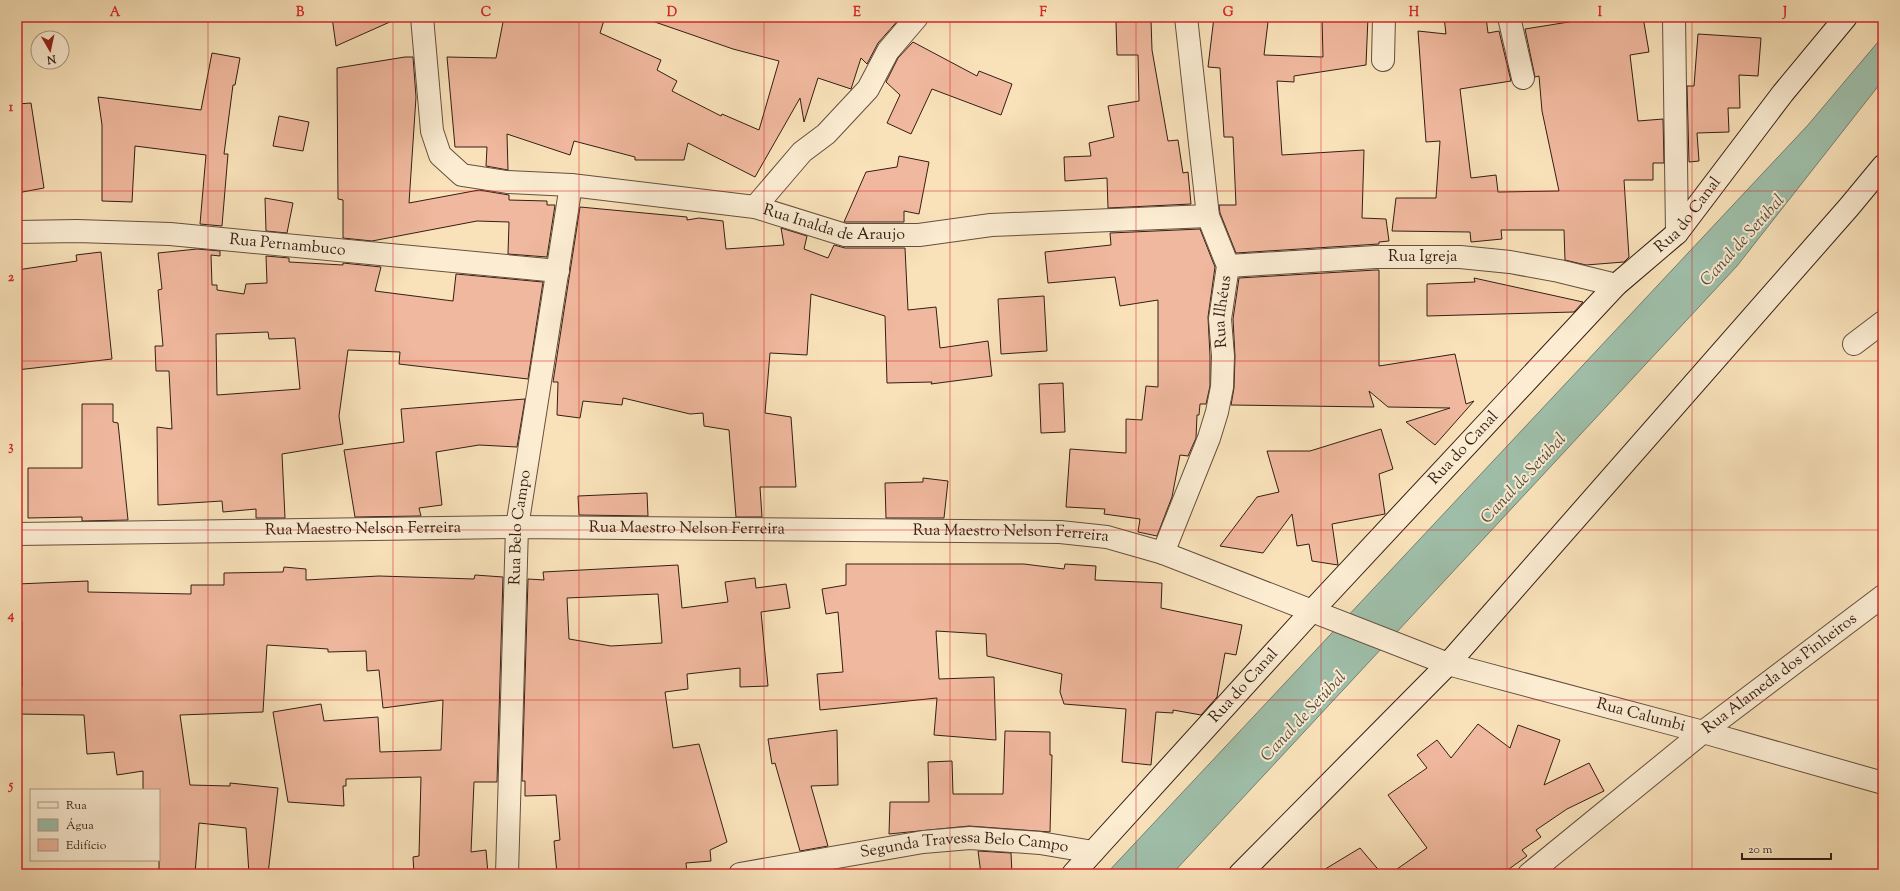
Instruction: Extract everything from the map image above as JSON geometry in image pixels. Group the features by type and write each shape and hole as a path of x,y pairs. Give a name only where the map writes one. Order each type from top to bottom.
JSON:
{"street":[{"name":"Rua Inalda de Araujo","path":"422,17 432,132 440,155 462,175 507,182 571,185 755,207 845,235 920,235 991,225 1208,216"},
{"path":"755,207 802,152 826,134 868,89 888,51 916,17"},
{"name":"Rua Ilhéus","path":"1163,552 1217,412 1222,387 1223,364 1220,319 1228,266 1208,216 1186,17"},
{"path":"1383,60 1384,17"},
{"path":"1509,17 1523,78"},
{"path":"1674,17 1677,233"},
{"name":"Rua do Canal","path":"1073,874 1311,612 1616,285 1677,233 1783,93 1846,17"},
{"path":"1240,874 1448,664 1849,207 1883,166"},
{"name":"Rua Belo Campo","path":"507,874 517,527 571,185"},
{"name":"Rua Pernambuco","path":"17,232 77,231 170,234 558,270"},
{"name":"Rua Igreja","path":"1228,266 1376,257 1460,257 1510,262 1559,271 1616,285"},
{"path":"1854,344 1883,322"},
{"name":"Rua Maestro Nelson Ferreira","path":"17,534 517,527 1060,532 1107,537 1163,552 1399,646"},
{"name":"Rua Alameda dos Pinheiros","path":"1529,874 1703,732 1883,596"},
{"name":"Rua Calumbi","path":"1399,646 1448,664 1703,732 1883,783"},
{"name":"Segunda Travessa Belo Campo","path":"740,874 923,842 970,838 1040,843 1093,852"}],"water":[{"name":"Canal de Setúbal","path":"1883,36 1883,80 1737,266 1172,874 1106,874 1808,125"}],"building":[{"path":"332,17 401,17 336,46"},
{"path":"504,17 605,17 600,33 661,60 657,70 677,81 672,91 721,116 722,114 759,130 779,61 733,49 652,21 653,17 901,17 878,43 867,64 861,58 851,89 818,78 804,122 800,98 755,177 688,143 684,160 635,160 635,157 574,141 570,155 507,134 508,170 486,166 487,147 455,147 447,57 496,58"},
{"path":"1214,17 1231,17 1268,22 1264,55 1323,57 1322,17 1368,17 1366,65 1294,76 1294,82 1277,81 1282,155 1364,150 1362,218 1386,219 1389,241 1379,242 1379,244 1236,253 1220,213 1219,205 1236,205 1233,137 1224,137 1220,68 1208,67"},
{"path":"1444,17 1486,17 1488,33 1499,31 1511,81 1460,89 1471,178 1496,175 1498,192 1559,191 1542,111 1539,76 1535,77 1525,29 1600,17 1643,17 1649,52 1630,55 1638,121 1663,119 1664,163 1653,163 1653,180 1624,180 1629,257 1624,262 1586,265 1565,260 1564,230 1501,230 1502,239 1471,242 1470,232 1392,231 1396,198 1436,198 1440,141 1426,142 1418,31 1446,34"},
{"path":"1151,20 1152,50 1168,141 1178,140 1183,173 1188,172 1191,204 1108,208 1107,178 1065,181 1064,157 1091,156 1089,143 1114,137 1108,106 1139,101 1138,55 1117,55 1116,22"},
{"path":"1698,34 1761,38 1758,76 1739,75 1740,108 1728,108 1729,132 1697,133 1699,161 1689,162 1687,86 1694,86"},
{"path":"913,42 977,76 979,71 1012,84 1001,115 932,89 911,134 887,123 900,95 886,82 898,58"},
{"path":"212,53 240,58 235,85 233,85 224,154 228,154 222,226 200,224 206,155 135,146 132,202 102,201 102,125 98,97 201,110"},
{"path":"413,57 416,97 409,203 479,190 509,195 509,200 547,201 547,205 555,205 547,257 508,254 509,222 477,221 372,241 343,238 343,200 338,199 337,68"},
{"path":"31,103 44,188 17,193 17,104"},
{"path":"279,116 309,122 303,151 273,146"},
{"path":"899,156 929,162 919,214 904,211 904,222 844,222 866,172 897,167"},
{"path":"265,198 293,203 287,233 266,231"},
{"path":"580,207 687,217 687,220 699,218 723,221 726,249 784,245 781,228 807,236 804,249 828,258 834,245 845,248 905,248 908,310 936,307 940,348 988,341 992,376 931,384 932,382 887,383 885,316 811,294 807,355 770,353 765,413 791,417 796,487 760,487 762,517 736,517 729,430 704,426 703,413 690,414 623,398 622,405 583,401 580,418 557,415 558,382 553,382"},
{"path":"1200,229 1215,267 1208,317 1210,386 1206,404 1200,404 1199,415 1197,415 1196,438 1188,456 1180,455 1172,497 1157,536 1138,532 1140,519 1104,514 1105,509 1066,507 1070,449 1126,453 1126,419 1142,420 1146,386 1158,387 1158,300 1120,306 1115,277 1048,283 1045,252 1111,245 1110,233"},
{"path":"197,249 220,251 220,256 211,255 212,285 217,285 217,290 244,294 246,284 267,283 266,256 289,258 289,262 343,265 343,263 381,267 375,291 453,301 456,274 543,282 528,379 399,364 400,352 348,350 339,416 343,444 282,454 285,518 256,518 256,509 223,512 222,501 158,505 157,427 172,429 169,371 156,371 155,346 163,346 158,290 162,289 158,253","holes":["268,332 269,339 295,338 300,389 217,395 216,334"]},
{"path":"101,252 112,359 17,370 17,270 77,261 76,255"},
{"path":"1379,270 1379,366 1455,354 1466,404 1474,401 1435,445 1406,422 1450,408 1388,407 1369,391 1374,407 1231,405 1234,388 1235,356 1233,319 1239,278"},
{"path":"1474,278 1583,302 1574,312 1427,316 1427,284 1475,282"},
{"path":"1044,296 1047,351 1001,354 998,299"},
{"path":"1063,383 1065,432 1041,433 1039,384"},
{"path":"525,399 517,447 479,445 436,452 442,505 419,508 421,516 355,517 344,450 404,442 401,409"},
{"path":"82,404 113,404 113,422 118,423 128,520 82,521 82,517 28,518 28,468 82,468"},
{"path":"1381,429 1393,469 1379,474 1385,514 1332,524 1338,565 1312,561 1309,544 1297,546 1292,514 1263,553 1220,546 1257,497 1279,492 1267,451 1310,451"},
{"path":"923,478 948,481 944,518 886,518 885,483 923,482"},
{"path":"647,493 648,516 579,515 578,496"},
{"path":"846,564 1024,564 1064,569 1065,564 1096,566 1095,580 1162,583 1161,608 1242,625 1236,655 1225,653 1217,697 1201,715 1173,710 1173,713 1156,712 1151,765 1122,762 1126,709 1064,704 1060,692 1062,674 987,656 986,634 936,631 939,679 994,677 996,740 934,735 937,698 820,710 817,674 843,672 838,612 826,614 822,589 846,585"},
{"path":"678,565 682,608 728,602 725,582 755,578 756,588 786,584 790,608 761,612 768,686 740,687 740,668 687,674 688,689 665,692 673,748 699,744 727,842 710,850 711,861 686,863 687,874 557,874 554,841 560,840 556,795 525,796 525,781 522,781 528,579 544,580 543,572","holes":["658,594 662,643 611,646 569,639 567,598"]},
{"path":"284,567 306,569 306,580 379,576 474,579 475,575 503,577 497,782 474,782 471,852 486,850 488,874 414,874 413,857 419,856 421,777 346,779 346,786 343,786 344,806 288,802 273,712 321,704 324,721 378,717 380,752 441,750 443,700 383,708 379,670 367,671 366,651 328,652 328,649 267,645 263,712 180,715 190,785 230,786 230,783 278,788 268,874 249,874 246,828 199,823 195,874 159,874 160,789 143,789 143,771 117,775 114,752 87,754 84,715 17,714 17,687 22,687 22,621 17,621 17,584 88,581 88,592 191,594 191,585 224,585 224,573 283,572"},
{"path":"1478,724 1510,748 1518,725 1560,740 1544,785 1589,763 1604,791 1567,809 1536,830 1541,837 1522,850 1527,856 1502,874 1390,874 1427,848 1388,795 1427,768 1417,755 1437,740 1451,758"},
{"path":"837,730 838,785 811,786 828,846 800,851 775,763 772,764 768,739"},
{"path":"1005,731 1050,732 1050,755 1052,755 1050,832 969,826 889,834 890,802 929,802 928,762 952,761 953,794 1003,794"},
{"path":"1360,848 1382,874 1317,874"},
{"path":"978,851 1011,853 1012,874 981,874"}]}
